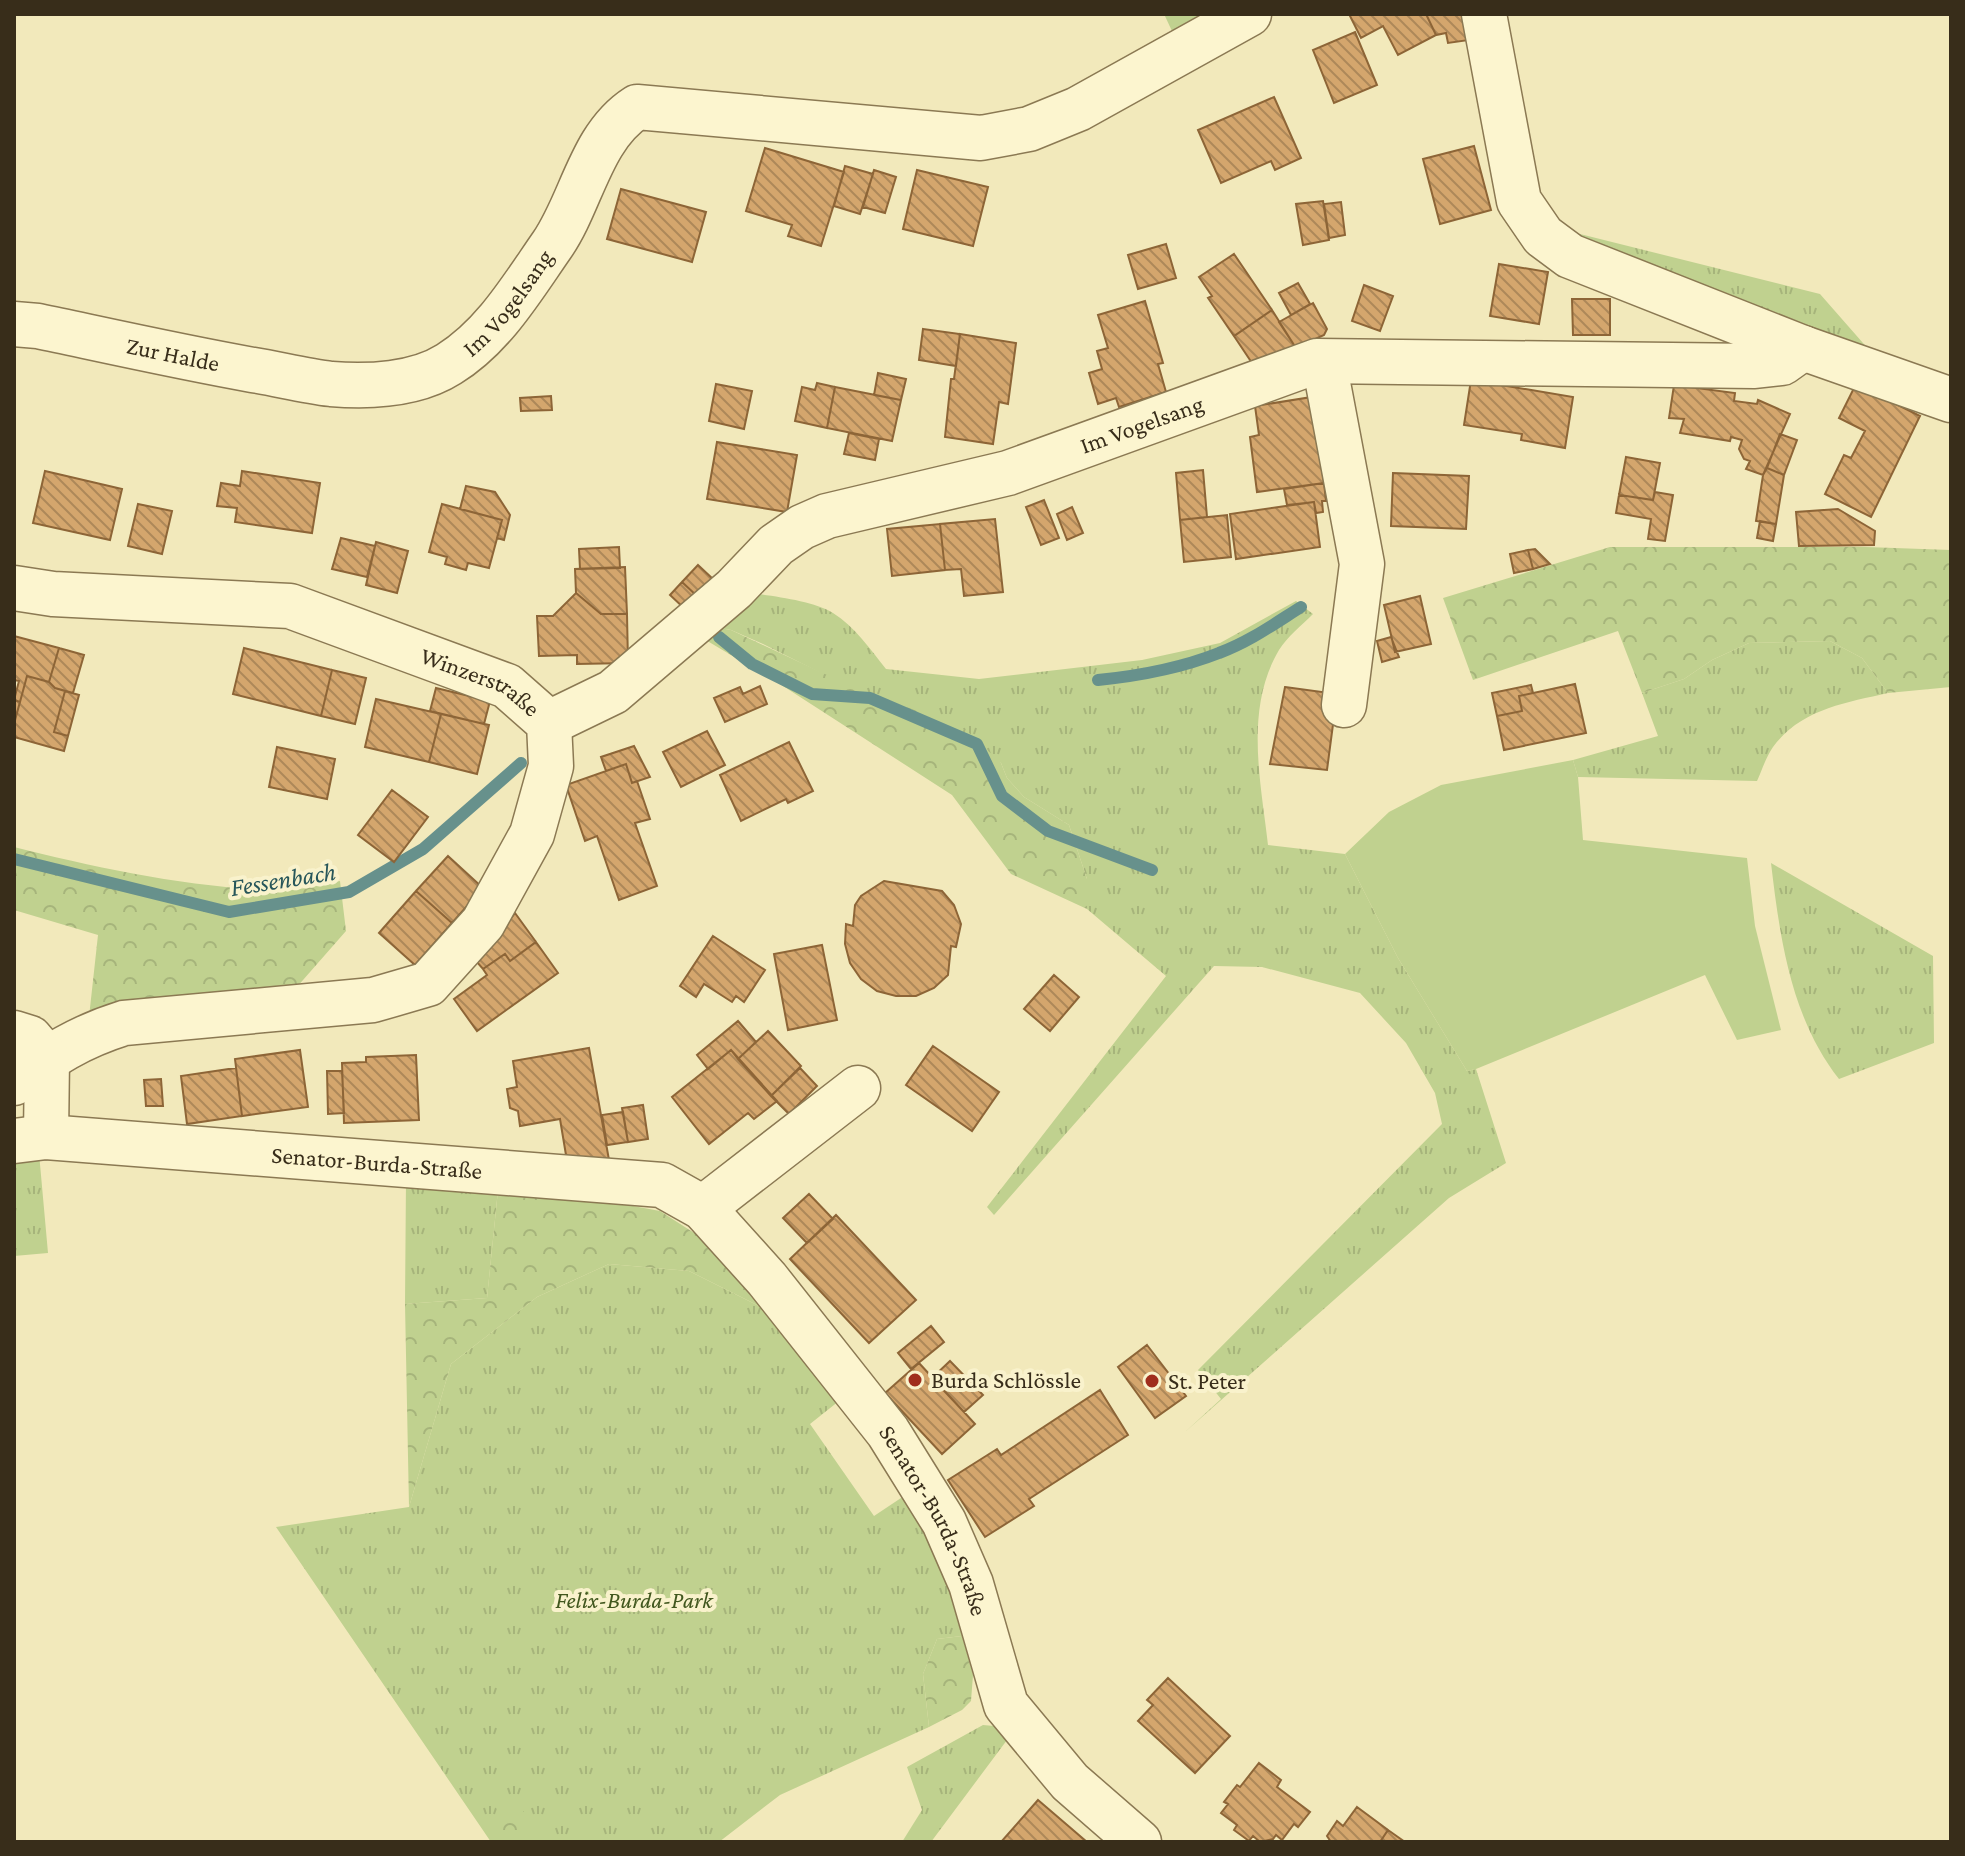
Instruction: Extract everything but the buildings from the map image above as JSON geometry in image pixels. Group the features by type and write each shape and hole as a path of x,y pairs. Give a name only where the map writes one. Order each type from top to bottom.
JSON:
{"street":[{"name":"Im Vogelsang","path":"332,384 389,383 422,377 448,365 479,341 506,311 560,235 603,143 621,117 637,107 981,138 1029,129 1078,109 1249,14"},
{"path":"1484,14 1519,201 1543,236 1570,256 1803,348 1951,400"},
{"name":"Zur Halde","path":"14,324 38,326 184,358 332,384"},
{"name":"Im Vogelsang","path":"549,723 613,692 734,589 776,545 802,527 827,516 1008,473 1317,361 1755,366 1782,363 1803,348"},
{"path":"1324,362 1362,564 1344,705"},
{"name":"Winzerstraße","path":"14,588 53,594 290,606 507,686 549,723 551,766 532,834 483,923 428,984 373,1000 124,1023 25,1058"},
{"name":"Senator-Burda-Straße","path":"25,1058 30,1139 662,1185 703,1208 767,1279 888,1432 918,1478 944,1522 971,1584 1006,1705 1070,1782 1139,1842"},
{"path":"703,1208 858,1088"}],"green space":[{"path":"1164,14 1234,14 1179,46"},
{"path":"1556,228 1820,294 1877,359"},
{"path":"1610,547 1951,550 1951,687 1888,693 1862,658 1830,641 1749,643 1712,660 1684,679 1642,693 1618,631 1473,680 1443,598"},
{"path":"745,592 803,602 833,613 855,632 886,669 979,679 1142,660 1220,643 1296,601 1313,614 1279,650 1268,673 1258,721 1259,771 1268,845 1345,854 1398,958 1467,1071 1476,1069 1506,1163 1449,1198 1185,1432 1221,1399 1198,1370 1442,1124 1435,1093 1406,1043 1360,993 1262,967 1214,966 994,1215 987,1207 1166,976 1087,909 1087,879 1069,825 1024,797 1007,778 1001,763 763,644 731,630 709,626"},
{"path":"709,626 731,630 842,682 966,730 1001,763 1007,778 1024,797 1069,825 1087,879 1087,909 1011,874 952,795 699,636"},
{"path":"1830,641 1862,658 1888,693 1825,710 1797,724 1773,747 1757,781 1578,777 1573,760 1658,736 1642,693 1684,679 1712,660 1749,643"},
{"path":"1573,760 1578,777 1583,840 1747,858 1755,926 1781,1030 1737,1040 1705,975 1467,1071 1398,958 1345,854 1389,812 1441,785"},
{"path":"14,847 114,870 219,886 292,890 340,881 346,931 296,988 89,1017 98,935 14,910"},
{"path":"1771,863 1933,956 1934,1043 1839,1079 1809,1030 1790,977"},
{"path":"39,1153 48,1253 14,1256 14,1154"},
{"path":"406,1179 498,1190 487,1298 405,1304"},
{"path":"498,1190 585,1197 660,1211 702,1238 775,1314 689,1271 609,1264 537,1297 451,1364 409,1507 405,1304 487,1298"},
{"name":"Felix-Burda-Park","path":"609,1264 689,1271 775,1314 844,1397 810,1424 874,1516 910,1492 938,1551 962,1636 937,1639 923,1674 929,1727 780,1795 719,1842 491,1842 276,1527 409,1507 451,1364 537,1297"},
{"path":"962,1636 973,1675 971,1701 962,1710 929,1727 923,1674 937,1639"},
{"path":"983,1725 994,1726 1007,1740 931,1842 902,1842 922,1810 907,1767"},
{"path":"504,1798 522,1810 555,1842 505,1842 495,1803"}],"waterway":[{"path":"1098,680 1159,671 1205,658 1251,638 1301,607"},
{"name":"Fessenbach","path":"719,637 752,664 812,694 870,698 977,744 1002,796 1048,831 1152,870"},
{"name":"Fessenbach","path":"14,859 229,912 349,892 423,849 521,763"}],"place":[{"name":"Burda Schlössle","path":"915,1380"},
{"name":"St. Peter","path":"1152,1381"}]}
